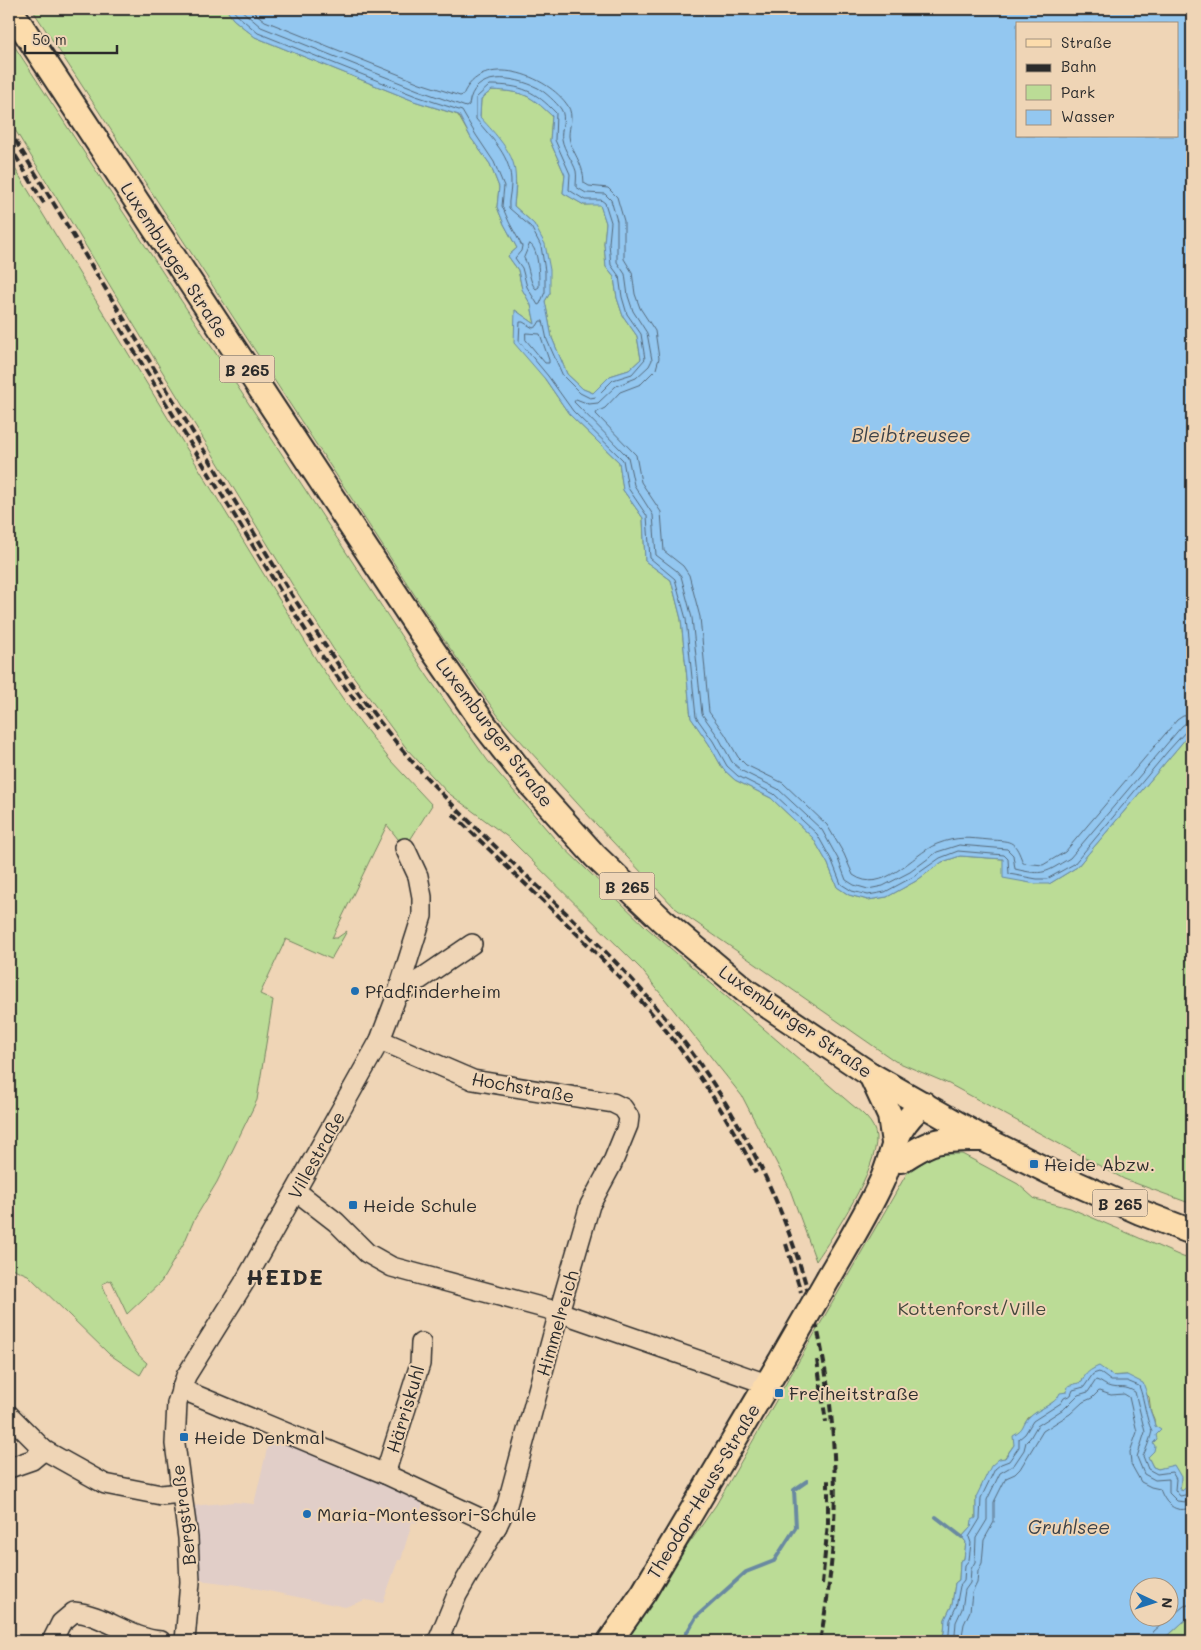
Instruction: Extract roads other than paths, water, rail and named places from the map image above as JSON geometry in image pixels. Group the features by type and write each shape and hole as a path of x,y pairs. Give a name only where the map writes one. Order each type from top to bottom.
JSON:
{"main road":[{"name":"Luxemburger Straße","path":"10,9 432,649 486,726 533,788 595,856 664,921 746,990 871,1075 984,1138 1050,1172 1131,1208 1192,1232"},
{"path":"871,1075 890,1116 897,1152 922,1148 935,1142 984,1138"},
{"name":"Theodor-Heuss-Straße","path":"610,1641 644,1592 780,1364 882,1182 897,1152 906,1121 924,1104"}],"street":[{"name":"Villestraße","path":"181,1389 186,1376 244,1282 380,1040 397,995 422,916 422,897 418,876 405,848"},
{"path":"397,995 472,944"},
{"name":"Hochstraße","path":"380,1040 473,1080 613,1103 623,1108 629,1117 628,1124"},
{"name":"Himmelreich","path":"438,1641 457,1595 507,1505 590,1205 612,1164 628,1124"},
{"path":"296,1191 336,1222 367,1253 392,1267 559,1312 767,1384"},
{"name":"Härriskuhl","path":"384,1474 420,1364 421,1342"},
{"path":"181,1389 384,1474 497,1526"},
{"name":"Bergstraße","path":"181,1389 176,1404 174,1436 180,1492 188,1538 190,1582 184,1641"},
{"path":"9,1415 44,1450 106,1484 161,1495 180,1492"},
{"path":"9,1468 32,1460 44,1450"},
{"path":"53,1639 61,1623 74,1612 91,1616 143,1638 161,1641"}],"water":[{"name":"Bleibtreusee","path":"226,9 1192,9 1192,731 1077,867 1049,884 1036,884 1003,878 1003,859 960,856 942,862 916,881 887,897 868,900 849,895 837,887 828,864 813,838 771,798 735,780 723,769 691,718 681,619 671,580 645,561 643,518 623,490 619,462 569,414 545,379 514,343 515,310 535,324 531,305 522,289 518,270 508,256 517,248 497,207 499,187 490,164 471,138 459,115 414,101 255,37 233,19","holes":["492,90 525,95 552,116 550,141 565,175 563,193 584,205 600,205 606,223 604,243 606,267 614,277 617,298 623,316 637,336 641,359 629,370 610,376 593,393 583,389 567,374 552,338 545,301 550,293 550,270 545,244 534,224 514,206 516,186 512,160 500,140 480,117 481,99"]},
{"name":"Gruhlsee","path":"1099,1366 1113,1376 1127,1375 1143,1383 1155,1426 1161,1430 1156,1435 1157,1439 1153,1443 1155,1446 1154,1451 1148,1457 1153,1467 1158,1469 1174,1465 1181,1477 1180,1488 1182,1491 1190,1484 1192,1485 1192,1614 1178,1627 1178,1578 1128,1578 1128,1628 1177,1628 1171,1633 1158,1641 939,1641 944,1633 945,1619 952,1605 955,1583 959,1580 960,1561 964,1559 966,1542 962,1537 971,1527 972,1520 976,1518 976,1497 991,1466 999,1459 1005,1458 1014,1445 1013,1436 1022,1429 1029,1418 1055,1401 1060,1393 1067,1392 1068,1386 1082,1382 1090,1370"}],"waterway":[{"path":"682,1641 696,1617 746,1572 774,1561 796,1527 794,1490 807,1481"},
{"path":"936,1517 962,1537"}],"railway":[{"path":"9,130 290,592 354,688 426,777 625,972 685,1043 735,1119 775,1199 805,1282 825,1369 834,1458 832,1549 820,1641"},
{"path":"9,145 45,205"},
{"path":"114,318 283,595 322,656 376,729"},
{"path":"453,814 588,945 664,1028 714,1098 756,1173"},
{"path":"786,1244 801,1292"},
{"path":"817,1360 826,1422"},
{"path":"822,1584 828,1523 828,1479"}],"place":[{"name":"Pfadfinderheim","path":"355,991"},
{"name":"Heide Abzw.","path":"1034,1164"},
{"name":"Heide Schule","path":"353,1205"},
{"name":"Freiheitstraße","path":"779,1393"},
{"name":"Heide Denkmal","path":"184,1437"},
{"name":"Maria-Montessori-Schule","path":"307,1514"}],"district":[{"name":"HEIDE","path":"285,1276"}],"park label":[{"name":"Kottenforst/Ville","path":"972,1308"}]}
